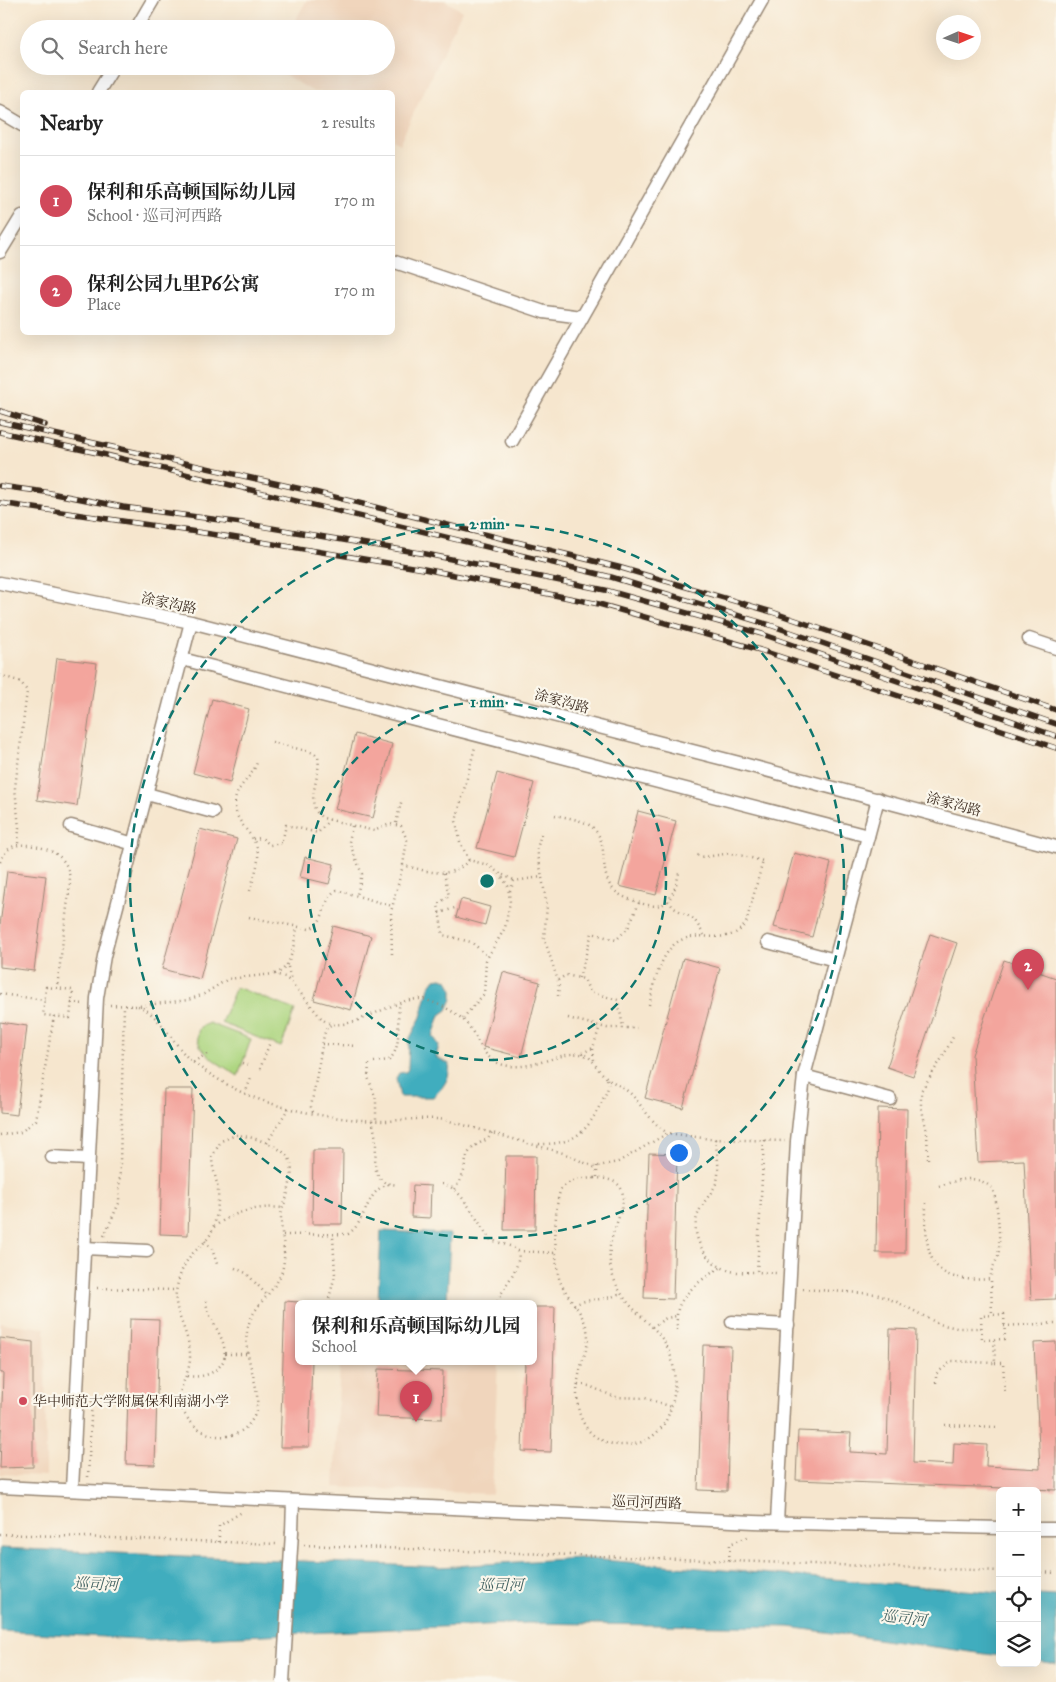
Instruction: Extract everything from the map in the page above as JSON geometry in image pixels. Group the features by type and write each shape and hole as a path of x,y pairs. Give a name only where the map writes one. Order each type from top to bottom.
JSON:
{"street":[{"path":"141,20 153,0"},
{"path":"512,441 762,0"},
{"path":"99,90 108,75"},
{"path":"0,112 20,124"},
{"path":"0,252 20,219"},
{"path":"395,262 544,312 582,316"},
{"name":"涂家沟路","path":"0,583 191,622 878,799 1056,847"},
{"path":"0,1487 72,1489 97,998 104,956 191,622"},
{"path":"1029,639 1056,648"},
{"path":"182,660 868,836"},
{"path":"147,794 213,812"},
{"path":"777,1522 797,1141 804,1076 878,799"},
{"path":"72,826 134,844"},
{"path":"768,942 835,960"},
{"path":"804,1076 890,1099"},
{"path":"52,1157 88,1159"},
{"path":"84,1248 147,1251"},
{"path":"732,1322 788,1325"},
{"name":"巡司河西路","path":"72,1489 293,1502 754,1522 996,1528"},
{"path":"284,1682 293,1502"},
{"path":"1041,1529 1056,1529"}],"path":[{"path":"0,674 21,682 27,691 15,788 19,828 18,844"},
{"path":"478,736 456,821 460,842 469,860 488,865 500,874 515,880 541,877"},
{"path":"272,742 314,753 318,757 313,806 320,816 374,831 396,823 401,826 406,834 407,846 392,906 392,954"},
{"path":"250,891 258,854 253,840 237,816 235,805 238,790 258,762"},
{"path":"396,823 402,799"},
{"path":"556,815 585,823 594,828 600,842 609,884 619,894 639,903 659,906 674,895 680,872"},
{"path":"253,840 262,838 270,846 282,843 286,825 318,833 329,820"},
{"path":"352,826 349,842 362,874 357,895"},
{"path":"541,834 537,849 547,906 545,943 558,980 558,996"},
{"path":"0,862 8,849 18,844 49,850 61,857 68,868 70,883 57,988"},
{"path":"649,1005 658,971 668,952 685,938 694,935 729,936 743,927 763,862 731,853 705,857 696,855"},
{"path":"403,865 444,874 460,868 469,860"},
{"path":"444,874 449,896 438,904 443,935 471,942 488,956"},
{"path":"500,874 510,893"},
{"path":"463,1019 484,994 485,966 488,956 509,918 511,884 515,880"},
{"path":"249,917 297,929 309,930 317,925 323,916 329,896 334,892 340,891 392,906"},
{"path":"668,901 674,908 694,919 705,936"},
{"path":"579,978 592,933 616,940 628,928 639,903"},
{"path":"439,913 458,908"},
{"path":"292,983 288,965 297,929"},
{"path":"288,965 281,972 274,974 234,978 192,999 138,1006 149,1012 193,1062 228,1085 245,1094 303,1111 343,1119 429,1118 459,1122 563,1153 586,1164 597,1166 618,1162 668,1134"},
{"path":"274,974 285,977 292,983 322,1019 325,1030 311,1107 314,1113"},
{"path":"558,980 566,975 584,979 590,992 618,1000 623,1027"},
{"path":"46,987 73,990 70,1018 43,1015 45,1000 46,987"},
{"path":"0,994 45,1000"},
{"path":"325,1030 334,1024 362,1020 400,1003 414,999 426,1000 449,1010 463,1019 486,1054 501,1064 526,1066 587,1052 594,1048"},
{"path":"374,1062 389,1060 395,1052 398,1040 397,1015 400,1003"},
{"path":"0,1135 21,1132 36,1120 54,1016"},
{"path":"568,1018 600,1026 637,1028"},
{"path":"322,1019 334,1024"},
{"path":"594,1064 594,1048 600,1026"},
{"path":"928,1159 927,1133 921,1105 922,1091 944,1056 953,1037"},
{"path":"260,1069 270,1042"},
{"path":"322,1044 356,1046"},
{"path":"193,1062 207,1054"},
{"path":"577,1054 588,1056 606,1078 632,1095 658,1126 668,1134 716,1139 797,1141"},
{"path":"242,1064 247,1065"},
{"path":"369,1064 368,1077 376,1099 374,1120 375,1168 382,1181 389,1184"},
{"path":"245,1094 251,1078"},
{"path":"606,1078 608,1089"},
{"path":"563,1153 559,1146 589,1126 608,1089 614,1085 620,1087"},
{"path":"267,1143 290,1107"},
{"path":"303,1111 311,1107"},
{"path":"454,1189 464,1176 470,1149 478,1142 488,1139 492,1132"},
{"path":"236,1135 267,1143 285,1154 291,1163 288,1192 283,1208 285,1253 283,1268 274,1286 256,1307 248,1323 246,1354 256,1388 257,1405 248,1425 235,1433 219,1436 204,1433 187,1418 182,1407 180,1395 187,1376 190,1344 178,1308 176,1290 187,1260 205,1241 212,1229 218,1191 212,1157 217,1146 226,1138 236,1135"},
{"path":"716,1139 717,1180 701,1207 695,1226 701,1248 722,1267 736,1271 790,1273"},
{"path":"757,1272 764,1140"},
{"path":"531,1143 548,1144 564,1142"},
{"path":"596,1178 597,1166"},
{"path":"596,1178 613,1181 620,1188 623,1196 623,1211 612,1241 610,1255 611,1272 620,1293 630,1306 664,1340 672,1355 675,1388 672,1406 660,1430 652,1438 628,1445 610,1443 594,1436 583,1422 578,1405 578,1384 588,1338 585,1322 558,1278 556,1253 557,1207 560,1192 573,1181 596,1178"},
{"path":"939,1186 969,1178 980,1180 992,1188 996,1200 998,1251 991,1271 992,1315"},
{"path":"283,1235 333,1236 352,1232 378,1188 389,1184 398,1184"},
{"path":"442,1184 454,1189 490,1240 513,1246 518,1251 519,1262 498,1300"},
{"path":"926,1203 926,1240 928,1253 934,1263 944,1272 955,1278 991,1280"},
{"path":"212,1229 228,1218 251,1208 283,1208"},
{"path":"329,1300 335,1275 333,1236"},
{"path":"205,1241 212,1249 217,1264"},
{"path":"518,1251 556,1253"},
{"path":"677,1330 677,1316 681,1302 702,1281 722,1267"},
{"path":"235,1268 246,1273 266,1294"},
{"path":"97,1288 176,1290"},
{"path":"790,1288 876,1294 897,1302 939,1324 957,1328 981,1328"},
{"path":"574,1305 580,1302 610,1299 620,1293"},
{"path":"187,1376 202,1377 215,1371 224,1360 223,1340 207,1311 206,1297"},
{"path":"1004,1314 1005,1339 982,1340 981,1316 992,1315 1004,1314"},
{"path":"652,1327 666,1318 677,1316"},
{"path":"1004,1326 1056,1323"},
{"path":"994,1340 996,1363"},
{"path":"225,1354 246,1354"},
{"path":"936,1383 936,1374 952,1361 1003,1363 1004,1394"},
{"path":"578,1384 589,1386 615,1397 641,1398 672,1406"},
{"path":"945,1426 996,1427"},
{"path":"219,1542 220,1526 262,1500"},
{"path":"729,1561 730,1544 753,1534 754,1522"},
{"path":"0,1534 283,1544"},
{"path":"302,1545 996,1571"},
{"path":"1041,1572 1056,1573"}],"shaded area":[{"path":"307,0 444,0 462,11 399,144 395,141 395,90 311,90 285,75 395,75 395,20 295,20"},
{"name":"华中师范大学附属保利南湖小学","path":"0,1323 45,1328 46,1476 0,1474"},
{"path":"340,1365 498,1365 492,1494 334,1487"}],"green space":[{"path":"236,987 295,1010 281,1047 221,1023"},
{"path":"209,1023 251,1039 238,1076 216,1062 203,1050 199,1043 200,1027"}],"water":[{"path":"435,979 448,980 452,988 452,999 447,1010 440,1015 433,1036 439,1045 436,1057 449,1064 449,1074 443,1086 433,1097 400,1097 396,1078 399,1073 406,1072 408,1069 409,1040 421,1017 429,987"},
{"path":"381,1231 450,1234 447,1300 378,1300"},
{"name":"巡司河","path":"0,1548 440,1567 579,1558 996,1593 996,1655 789,1627 527,1623 155,1640 0,1631"},
{"path":"1041,1595 1056,1596 1056,1664 1041,1662"}],"building":[{"path":"57,658 97,663 77,806 37,800"},
{"path":"212,699 249,709 230,783 193,773"},
{"path":"355,734 392,744 373,818 335,809"},
{"path":"497,773 534,783 514,857 477,848"},
{"path":"638,811 676,821 656,895 619,886"},
{"path":"200,829 237,839 200,979 162,969"},
{"path":"794,853 831,863 812,937 774,927"},
{"path":"305,857 334,864 329,884 300,877"},
{"path":"7,871 46,876 34,971 0,967 0,925"},
{"path":"461,899 490,907 485,925 456,917"},
{"path":"333,926 371,936 351,1010 314,1000"},
{"path":"930,934 957,943 913,1076 887,1067"},
{"path":"683,958 720,968 683,1108 645,1098"},
{"path":"1004,960 1056,978 1056,1299 1031,1300 1024,1160 978,1162 972,1055"},
{"path":"503,972 540,982 521,1057 483,1047"},
{"path":"0,1022 27,1026 17,1115 0,1113"},
{"path":"164,1089 193,1089 188,1235 160,1234"},
{"path":"878,1108 907,1109 905,1253 876,1253"},
{"path":"313,1150 343,1150 342,1224 312,1224"},
{"path":"649,1153 677,1154 673,1299 644,1298"},
{"path":"506,1156 536,1156 535,1230 504,1230"},
{"path":"413,1185 431,1186 430,1218 411,1217"},
{"path":"285,1301 295,1302 295,1365 312,1365 309,1447 280,1447"},
{"path":"537,1307 555,1307 551,1452 522,1451 525,1365 537,1365"},
{"path":"130,1319 159,1320 155,1465 126,1464"},
{"path":"890,1329 916,1330 913,1463 953,1465 954,1443 987,1445 986,1466 1040,1469 1034,1343 1056,1342 1056,1490 1041,1489 1041,1487 996,1488 796,1480 798,1431 851,1433 850,1452 887,1454"},
{"path":"0,1338 33,1342 33,1467 0,1468 3,1373 0,1373"},
{"path":"703,1345 731,1346 727,1491 698,1490"},
{"path":"378,1369 443,1371 442,1419 376,1417"}],"railway":[{"path":"0,411 45,425"},
{"path":"0,422 306,490 618,567 772,612 1056,710"},
{"path":"0,432 102,454 611,577 770,625 1056,724"},
{"path":"0,486 45,492 123,507 242,523 426,554 605,590 762,634 1056,736"},
{"path":"0,503 231,537 424,569 599,604 760,650 1056,748"}],"place":[{"name":"保利公园九里P6公寓","path":"1028,990"},
{"name":"华中师范大学附属保利南湖小学","path":"23,1401"},
{"name":"保利和乐高顿国际幼儿园","path":"416,1422"}]}
